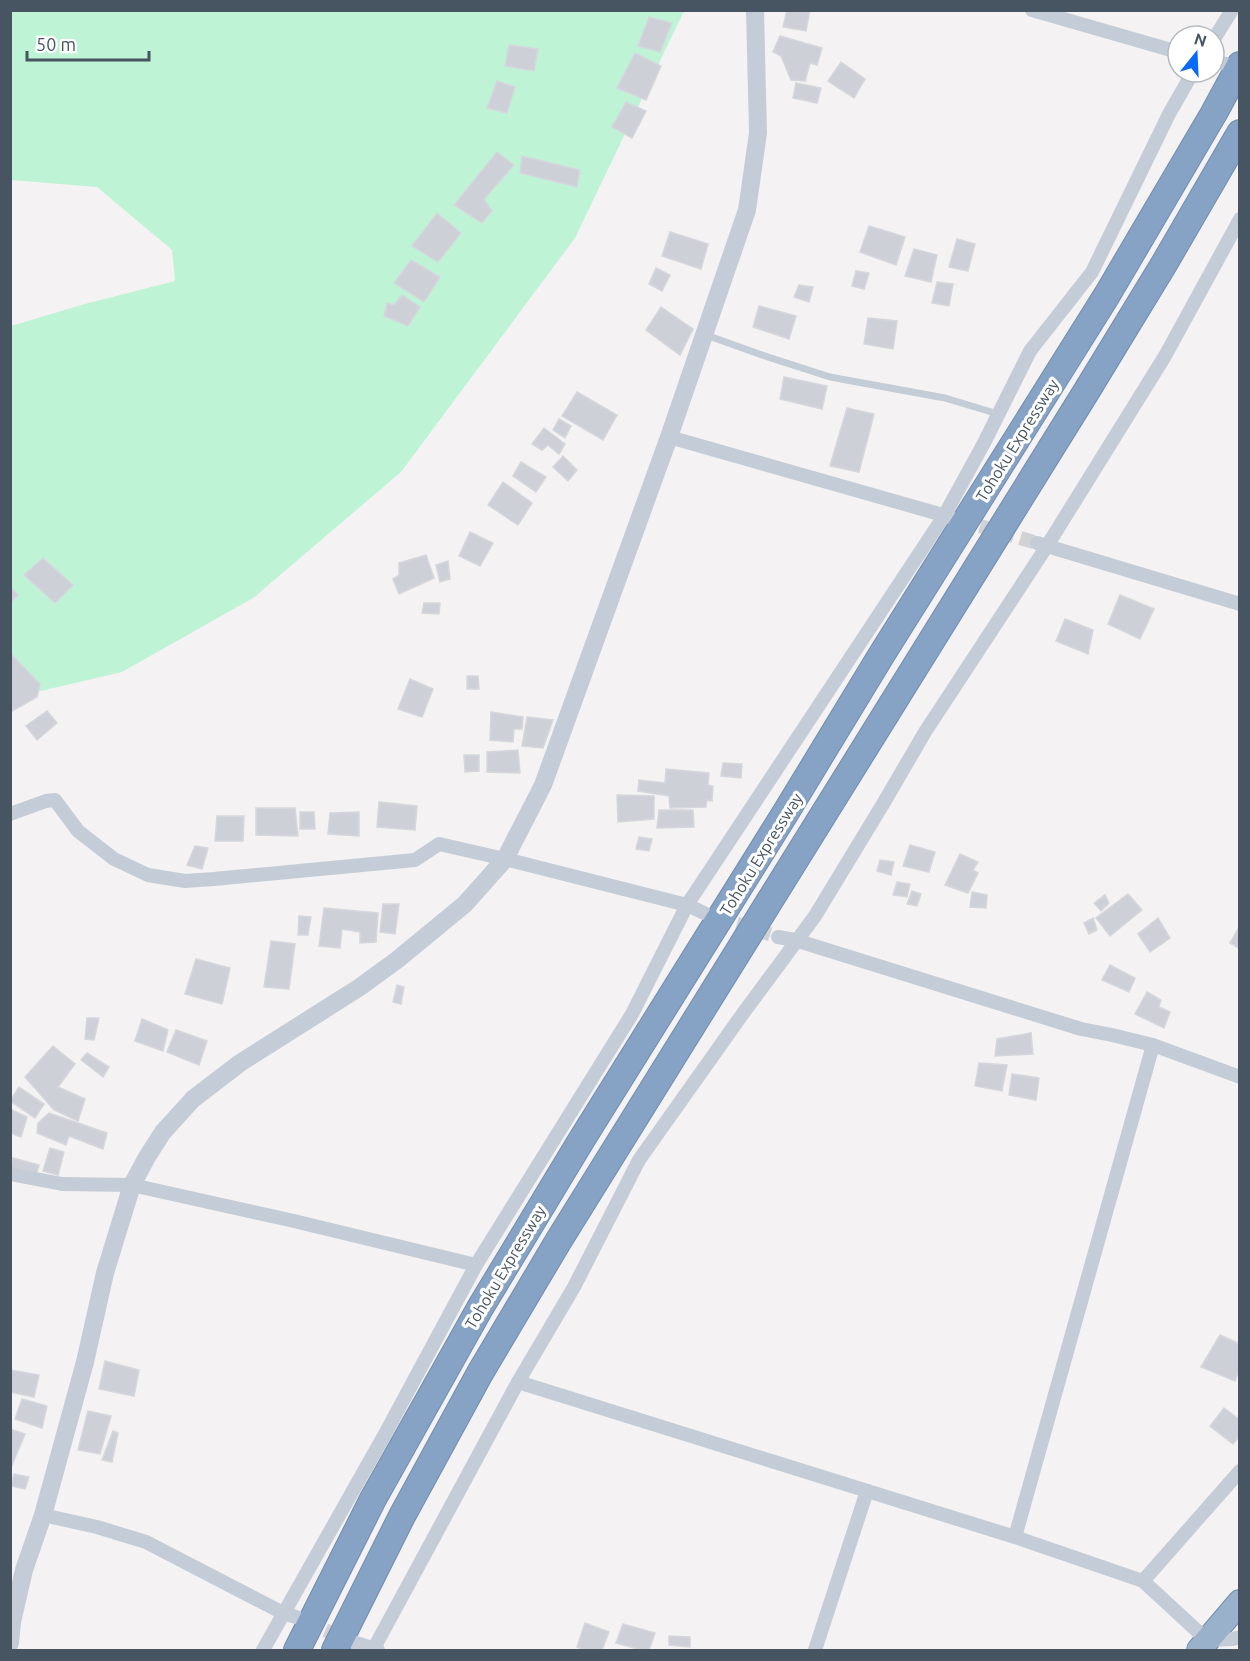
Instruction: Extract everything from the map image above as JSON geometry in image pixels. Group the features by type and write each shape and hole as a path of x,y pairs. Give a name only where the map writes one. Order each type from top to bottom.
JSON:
{"highway":[{"name":"Tohoku Expressway","path":"297,1650 373,1499 480,1308 882,654 1107,295 1209,123 1220,84"},
{"name":"Tohoku Expressway","path":"346,1647 402,1516 486,1362 559,1240 1092,382 1164,264 1239,133"},
{"path":"1203,1645 1239,1602"}],"street":[{"path":"10,1643 12,1622 24,1570 43,1515 85,1362 105,1274 132,1185 163,1132 193,1099 240,1062 360,987 465,904 505,859 543,785 669,437 747,210 758,133 755,10"},
{"path":"1032,10 1166,49"},
{"path":"1223,24 1232,10"},
{"path":"263,1650 289,1615 476,1265 632,1014 687,905 950,517 1030,351 1092,272 1169,114 1186,84"},
{"path":"346,1647 375,1650 518,1382 574,1287 639,1160 827,896 925,732 1042,544 1165,356 1239,219"},
{"path":"669,437 950,517"},
{"path":"1042,544 1239,604"},
{"path":"10,814 46,801 55,801 78,831 114,859 148,875 185,881 415,860 439,844 687,905 704,913"},
{"path":"778,937 795,940 1081,1029 1153,1045 1239,1077"},
{"path":"1015,1537 1153,1045"},
{"path":"10,1174 62,1184 132,1185 476,1265"},
{"path":"518,1382 1015,1537 1143,1581 1203,1645 1239,1637"},
{"path":"1143,1581 1239,1471"},
{"path":"815,1650 867,1491"},
{"path":"43,1515 97,1527 146,1542 289,1615"}],"lane":[{"path":"705,334 830,377 945,398 998,414"}],"green space":[{"path":"11,11 684,11 575,238 401,472 253,598 122,672 32,693 11,703 11,326 175,281 172,250 97,187 11,180"}],"building":[{"path":"787,10 810,10 806,31 783,27"},
{"path":"649,17 672,23 660,52 638,46"},
{"path":"780,36 822,48 817,65 810,63 805,81 791,80 781,56 773,52"},
{"path":"509,45 538,49 534,71 505,66"},
{"path":"635,53 661,66 646,100 617,88"},
{"path":"841,62 865,79 854,98 828,81"},
{"path":"497,81 515,87 507,113 487,108"},
{"path":"796,83 821,88 817,103 793,98"},
{"path":"626,102 646,111 632,138 612,127"},
{"path":"497,152 514,165 484,199 492,211 482,223 454,205"},
{"path":"522,156 580,170 577,187 520,173"},
{"path":"437,213 461,233 438,262 412,246"},
{"path":"869,226 905,237 896,265 860,252"},
{"path":"670,232 708,244 701,269 662,256"},
{"path":"957,239 975,244 968,271 949,267"},
{"path":"914,249 937,255 931,282 905,276"},
{"path":"411,260 440,277 424,302 394,283"},
{"path":"656,268 670,275 662,291 649,284"},
{"path":"856,271 869,273 864,289 852,286"},
{"path":"937,282 953,284 949,306 932,303"},
{"path":"799,285 813,287 809,302 794,297"},
{"path":"402,295 420,307 408,326 384,316 387,303 394,305"},
{"path":"759,306 796,316 789,339 753,327"},
{"path":"661,307 693,329 680,355 646,330"},
{"path":"868,318 897,321 893,349 864,344"},
{"path":"784,377 827,386 822,409 780,399"},
{"path":"577,392 617,415 603,440 562,416"},
{"path":"847,408 874,414 859,472 830,466"},
{"path":"559,419 571,426 565,438 553,430"},
{"path":"544,428 565,444 559,454 548,445 542,450 532,444"},
{"path":"563,456 577,470 568,481 553,467"},
{"path":"521,462 546,477 536,492 513,476"},
{"path":"503,482 532,503 518,525 488,505"},
{"path":"470,532 493,543 480,566 459,556"},
{"path":"426,555 434,578 399,594 393,579 399,575 399,563"},
{"path":"43,558 73,585 55,603 24,575"},
{"path":"448,561 450,579 440,582 436,565"},
{"path":"10,587 18,595 10,603"},
{"path":"1120,595 1154,609 1140,639 1108,624"},
{"path":"424,603 440,603 439,614 422,613"},
{"path":"1065,619 1093,630 1088,654 1056,641"},
{"path":"12,655 40,684 37,697 12,711 10,709 10,657"},
{"path":"467,676 478,676 479,689 467,689"},
{"path":"410,679 433,689 422,717 398,709"},
{"path":"47,711 57,723 37,740 26,726"},
{"path":"491,712 523,717 522,729 514,729 513,742 490,740"},
{"path":"527,717 553,720 543,748 522,746"},
{"path":"518,750 520,773 487,772 487,752"},
{"path":"464,755 479,755 479,771 465,772"},
{"path":"723,763 742,764 741,778 721,776"},
{"path":"666,769 709,773 708,785 713,786 712,801 707,800 706,807 670,808 669,796 638,791 639,780 665,783"},
{"path":"617,795 654,796 654,819 618,822"},
{"path":"379,802 417,806 415,830 377,827"},
{"path":"256,808 295,808 298,836 256,835"},
{"path":"659,810 693,810 694,827 657,828"},
{"path":"300,812 314,812 315,829 300,829"},
{"path":"359,812 359,836 328,834 330,813"},
{"path":"217,816 244,816 243,841 215,841"},
{"path":"639,837 652,839 649,851 636,849"},
{"path":"910,845 935,852 929,872 903,866"},
{"path":"195,846 208,848 202,869 187,865"},
{"path":"960,854 978,862 973,870 978,873 968,893 945,885"},
{"path":"880,860 894,862 891,875 877,871"},
{"path":"897,882 910,884 907,897 893,895"},
{"path":"912,891 921,894 917,906 907,904"},
{"path":"972,892 987,895 986,908 970,907"},
{"path":"1128,894 1142,910 1110,936 1096,918"},
{"path":"1105,895 1109,903 1101,911 1094,903"},
{"path":"383,904 399,904 395,934 380,932"},
{"path":"324,908 378,913 376,942 360,943 360,932 342,929 340,948 319,946"},
{"path":"299,916 311,917 308,935 298,935"},
{"path":"1093,918 1097,930 1089,934 1084,923"},
{"path":"1158,918 1170,938 1150,952 1138,934"},
{"path":"1240,927 1240,949 1230,943"},
{"path":"271,941 295,944 289,989 264,987"},
{"path":"196,959 230,968 222,1004 185,994"},
{"path":"1110,965 1135,978 1129,992 1102,980"},
{"path":"397,985 404,987 401,1004 393,1002"},
{"path":"1147,992 1161,1000 1159,1007 1170,1012 1164,1028 1135,1014"},
{"path":"87,1018 99,1018 94,1040 85,1039"},
{"path":"142,1019 168,1030 163,1051 135,1041"},
{"path":"176,1030 207,1041 199,1065 167,1052"},
{"path":"1031,1033 1033,1054 995,1056 997,1039"},
{"path":"53,1046 75,1064 58,1087 85,1099 78,1121 54,1110 25,1077"},
{"path":"87,1053 109,1067 103,1077 81,1060"},
{"path":"979,1063 1007,1065 1002,1091 975,1086"},
{"path":"1012,1074 1039,1078 1036,1100 1009,1095"},
{"path":"19,1087 44,1104 35,1118 10,1101"},
{"path":"10,1109 27,1117 21,1137 10,1133"},
{"path":"49,1113 107,1133 103,1149 69,1136 66,1145 37,1133 38,1123"},
{"path":"50,1148 64,1152 58,1175 43,1171"},
{"path":"13,1158 39,1165 36,1176 10,1168"},
{"path":"1220,1335 1240,1344 1240,1367 1235,1381 1201,1367"},
{"path":"105,1361 139,1370 134,1396 99,1389"},
{"path":"10,1370 39,1375 34,1397 10,1392"},
{"path":"22,1399 47,1406 42,1428 15,1419"},
{"path":"1224,1408 1240,1420 1240,1436 1233,1444 1210,1426"},
{"path":"88,1411 111,1416 100,1454 78,1450"},
{"path":"10,1429 25,1434 10,1470"},
{"path":"113,1431 118,1433 112,1462 102,1460"},
{"path":"14,1474 29,1477 25,1489 11,1486"},
{"path":"585,1623 609,1632 602,1650 585,1650 577,1647"},
{"path":"623,1624 655,1633 649,1650 616,1643"},
{"path":"669,1636 690,1637 690,1647 669,1645"}],"tunnel":[{"path":"960,520 1037,543"},
{"path":"717,917 778,937"},
{"path":"306,1622 346,1639"}]}
